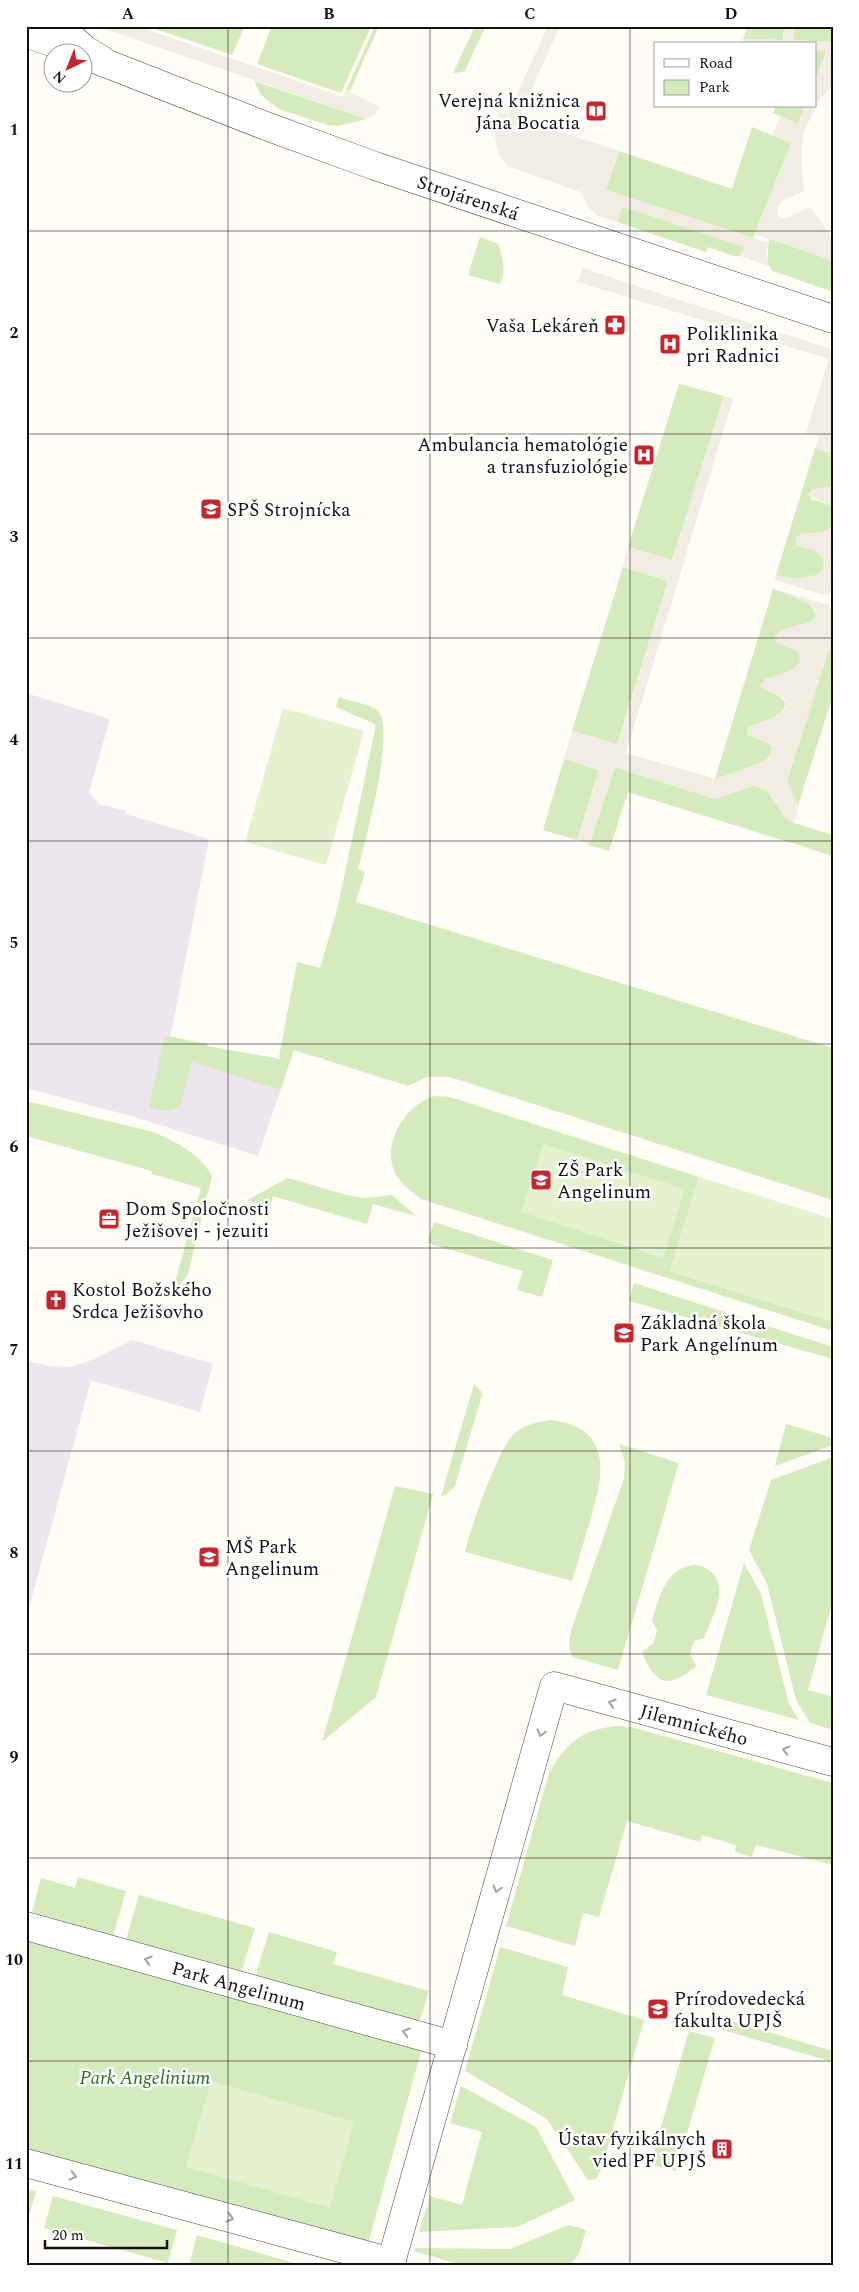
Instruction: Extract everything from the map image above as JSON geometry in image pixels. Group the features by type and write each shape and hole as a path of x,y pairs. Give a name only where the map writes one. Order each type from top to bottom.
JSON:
{"street":[{"name":"Strojárenská","path":"59,26 84,49 110,64"},
{"path":"26,33 51,42"},
{"name":"Strojárenská","path":"92,58 266,126 375,166 833,319"},
{"name":"Jilemnického","path":"453,2044 554,1686 833,1762"},
{"name":"Park Angelinum","path":"26,1926 453,2044"},
{"path":"26,2163 391,2264 453,2044"}],"shaded area":[{"path":"97,26 137,26 343,97 346,90 379,107 375,114 367,119"},
{"path":"548,26 560,26 519,118 619,151 606,190 768,243 766,254 769,266 740,256 744,247 623,207 617,222 598,216 590,209 580,192 508,166 499,155 495,137 497,117 499,112 508,114"},
{"path":"784,26 794,26 794,40 831,42 833,38 833,85 820,99 816,107 816,78 827,51 816,50 816,42 742,42 743,39 783,40"},
{"path":"804,108 816,108 804,131 801,153 804,191 784,200 778,206 777,214 781,219 788,218 810,207 833,238 833,261 755,234 791,144 772,135 781,116 798,124"},
{"path":"582,268 833,350 833,454 815,448 819,436 806,433 829,359 578,282"},
{"path":"724,396 733,399 626,753 715,779 765,761 772,753 772,747 768,743 748,735 747,728 777,717 785,709 786,703 784,699 762,688 760,685 765,679 790,671 800,662 799,652 776,642 775,636 781,630 810,622 815,616 813,607 806,602 773,589 833,606 833,637 787,781 798,806 797,814 794,823 785,817 769,793 755,785 715,799 615,767 589,845 577,840 599,770 564,759 572,731 617,744 668,581 623,567 628,547 672,560"},
{"path":"833,486 833,506 807,495 812,490"},
{"path":"833,527 833,584 828,596 774,580 776,575 796,579 820,574 825,564 823,557 813,550 800,547 796,544 795,538 801,534 823,532"},
{"path":"26,693 110,719 89,792 99,804 126,811 126,814 209,839 168,1049 286,1074 258,1156 131,1116 26,1088"},
{"path":"132,1340 213,1364 200,1412 91,1380 26,1619 26,1361 51,1366 70,1367 92,1360"}],"green space":[{"path":"147,26 245,26 232,55"},
{"path":"272,26 371,26 341,93 257,64"},
{"path":"375,26 379,26 350,91 346,90"},
{"path":"475,26 486,26 464,72 453,73"},
{"path":"748,26 784,26 783,40 743,39"},
{"path":"794,26 833,26 831,42 794,40"},
{"path":"816,50 827,50 816,78"},
{"path":"254,81 367,119 338,126 328,125 279,109 261,95"},
{"path":"775,108 804,108 798,124 773,113"},
{"path":"752,127 791,143 753,238 606,190 619,151 732,189"},
{"path":"622,206 745,247 740,256 734,256 708,247 706,252 617,222"},
{"path":"480,237 498,244 503,264 503,275 500,284 468,275"},
{"path":"769,238 833,261 833,292 773,271 767,263"},
{"path":"679,384 724,396 672,560 628,547"},
{"path":"815,448 833,454 833,486 812,490 811,499 833,506 833,527 823,532 801,534 800,547 813,550 823,557 824,566 821,572 808,578 799,579 776,575"},
{"path":"623,567 668,581 617,744 572,731"},
{"path":"773,589 805,601 814,610 815,616 812,621 799,626 792,647 800,654 798,666 794,670 782,675 765,679 762,688 777,694 786,703 784,709 776,717 748,728 748,735 768,743 772,747 770,754 759,765 715,779"},
{"path":"833,637 833,695 798,806 787,781"},
{"path":"339,697 375,709 378,711 383,722 381,763 377,787 358,869 365,872 356,902 833,1048 833,1200 450,1077 427,1077 408,1086 294,1050 280,1090 192,1062 180,1105 169,1111 161,1111 149,1107 163,1043 168,1036 207,1044 207,1046 281,1059 279,1057 297,962 320,968 338,906 375,730 375,724 336,707"},
{"path":"283,708 364,731 326,865 245,842"},
{"path":"564,759 599,770 577,840 543,830"},
{"path":"615,767 715,799 755,785 769,793 785,817 794,823 833,835 833,856 628,792 609,851 589,845"},
{"path":"434,1096 450,1097 699,1177 670,1271 833,1322 833,1331 421,1199 398,1179 392,1163 391,1151 393,1139 405,1117 423,1101"},
{"path":"26,1101 153,1132 186,1149 207,1168 212,1176 188,1274 179,1287 173,1289 201,1188 152,1174 152,1171 26,1136"},
{"path":"543,1144 685,1189 663,1258 521,1212"},
{"path":"699,1177 833,1219 833,1322 670,1271"},
{"path":"288,1178 346,1195 365,1198 392,1195 416,1216 373,1204 367,1224 273,1196 270,1207 247,1200"},
{"path":"434,1222 553,1260 542,1297 517,1290 523,1271 427,1243"},
{"path":"634,1283 833,1347 833,1359 629,1301"},
{"path":"474,1384 481,1391 482,1395 455,1486 446,1495 441,1496"},
{"path":"552,1420 572,1425 586,1433 595,1444 600,1457 600,1472 595,1504 572,1581 465,1552 485,1490 507,1443 513,1435 526,1426"},
{"path":"786,1424 833,1438 833,1445 775,1466"},
{"path":"619,1444 679,1463 618,1670 572,1657 569,1644 571,1631 624,1478 625,1462"},
{"path":"833,1457 833,1600 808,1690 833,1697 833,1730 810,1723 796,1700 767,1584 749,1550 771,1480"},
{"path":"395,1486 433,1494 376,1697 322,1742"},
{"path":"744,1563 761,1594 789,1704 799,1720 706,1695"},
{"path":"693,1565 705,1568 716,1579 719,1587 717,1604 704,1638 694,1641 690,1654 696,1666 678,1679 663,1680 652,1671 642,1652 654,1643 657,1630 652,1620 665,1585 676,1572"},
{"path":"617,1726 631,1727 833,1783 833,1865 756,1845 752,1857 735,1852 736,1845 702,1835 700,1842 627,1821 599,1917 583,1913 575,1946 506,1926 549,1773 555,1762 576,1739 594,1730"},
{"path":"78,1877 126,1891 113,1936 32,1912 41,1878 75,1888"},
{"path":"139,1895 255,1928 241,1973 126,1940"},
{"name":"Park Angelinium","path":"26,1926 425,2037 365,2255 26,2163"},
{"path":"269,1932 337,1952 333,1964 429,1991 420,2020 416,2023 255,1977"},
{"path":"500,1947 568,1967 562,1995 644,2020 602,2167 596,2179 588,2180 547,2119 465,2071"},
{"path":"706,2016 714,2016 833,2051 833,2062 695,2022"},
{"path":"689,2031 715,2038 676,2171 650,2164"},
{"path":"211,2081 354,2122 330,2208 186,2167"},
{"path":"461,2086 536,2127 575,2200 517,2227 419,2232 430,2196 462,2205 482,2132 450,2123"},
{"path":"26,2189 36,2191 27,2222 26,2222"},
{"path":"53,2196 177,2230 168,2263 44,2228"},
{"path":"569,2225 586,2230 579,2254 569,2266 464,2266 414,2251 415,2248 510,2249"},
{"path":"197,2235 304,2266 189,2266"}],"place":[{"name":"Verejná knižnica Jána Bocatia","path":"596,111"},
{"name":"Vaša Lekáreň","path":"615,325"},
{"name":"Poliklinika pri Radnici","path":"670,344"},
{"name":"Ambulancia hematológie a transfuziológie","path":"644,455"},
{"name":"SPŠ Strojnícka","path":"211,509"},
{"name":"ZŠ Park Angelinum","path":"541,1180"},
{"name":"Dom Spoločnosti Ježišovej - jezuiti","path":"109,1219"},
{"name":"Kostol Božského Srdca Ježišovho","path":"56,1300"},
{"name":"Základná škola Park Angelínum","path":"624,1333"},
{"name":"MŠ Park Angelinum","path":"209,1557"},
{"name":"Prírodovedecká fakulta UPJŠ","path":"658,2009"},
{"name":"Ústav fyzikálnych vied PF UPJŠ","path":"722,2149"}]}
